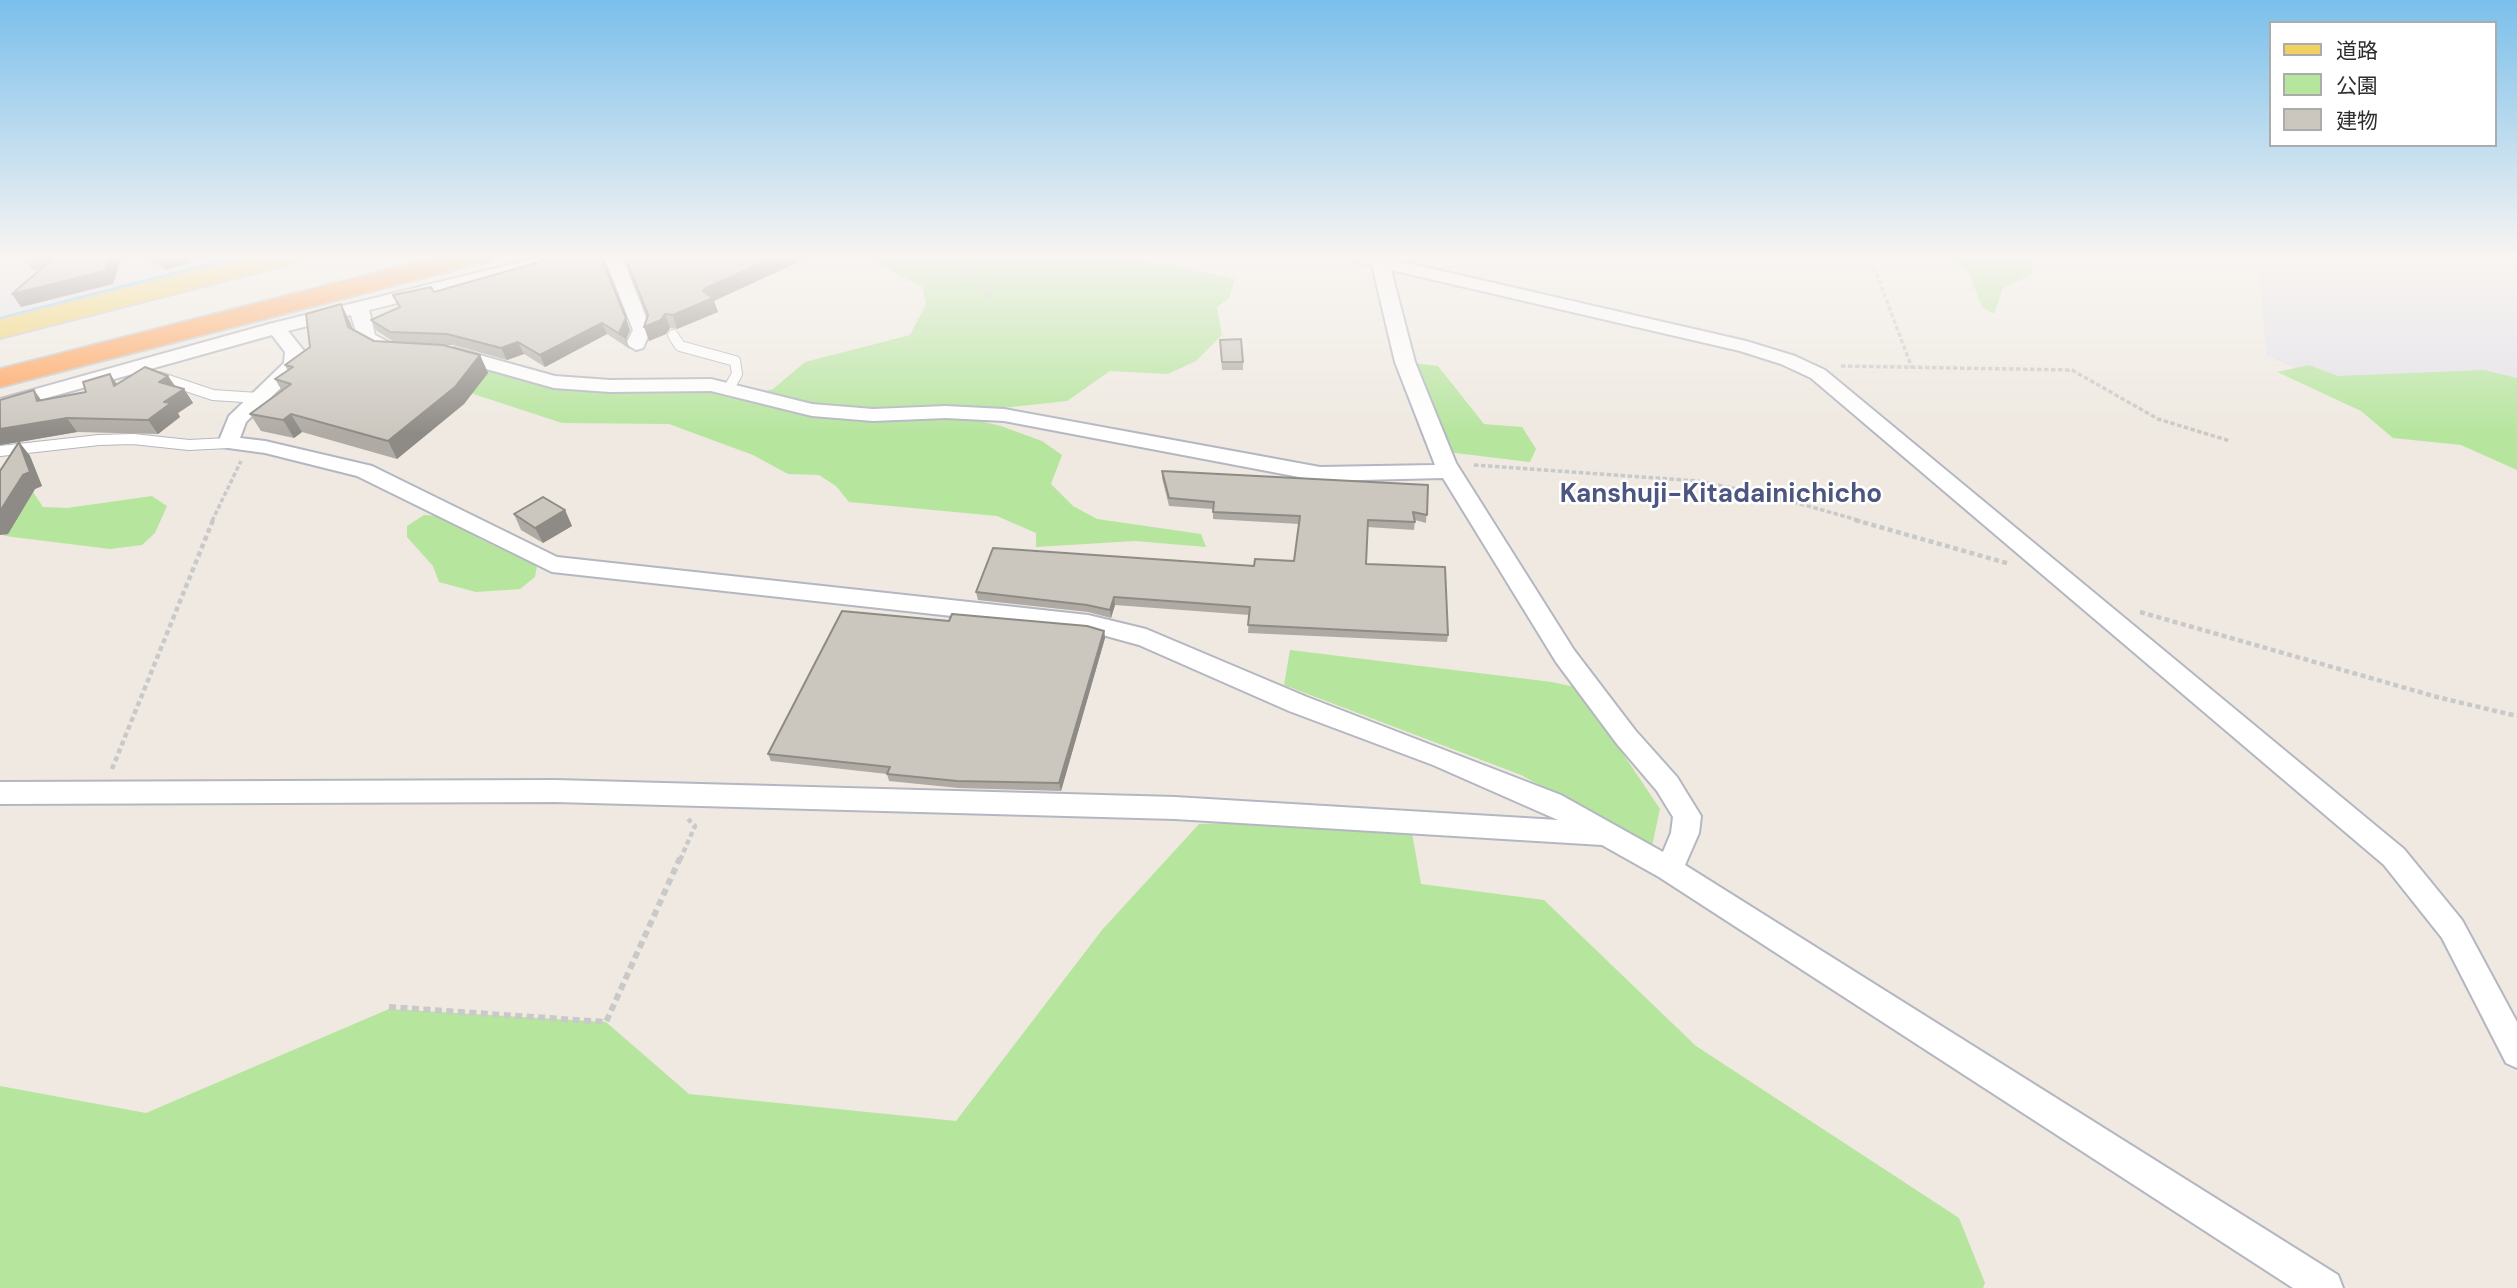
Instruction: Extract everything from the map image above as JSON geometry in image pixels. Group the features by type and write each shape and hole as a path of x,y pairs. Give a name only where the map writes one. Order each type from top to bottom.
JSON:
{"highway":[{"path":"0,359 175,314"},
{"path":"0,378 248,314"}],"main road":[{"path":"0,329 59,314"}],"street":[{"path":"0,405 331,314"},
{"path":"361,314 366,338 391,352 453,354 554,382 610,386 681,383 728,390 812,410 873,415 946,412 1004,415 1320,474 1448,467"},
{"path":"636,314 642,330 636,344"},
{"path":"1393,314 1405,362 1448,467 1565,656 1626,737 1667,784 1687,816 1685,833 1669,869"},
{"path":"1612,314 1746,346 1804,367 1843,393 2052,572 2394,857 2452,929 2517,1053"},
{"path":"276,328 295,352 293,365 236,420 239,444 364,471 552,564 595,571 1088,623 1123,630 1298,704 1442,758 1551,803 1669,869 2325,1288"},
{"path":"0,793 555,791 1175,808 1605,835"}],"lane":[{"path":"673,335 680,346 735,361 737,374 728,390"},
{"path":"137,367 213,395 257,398"},
{"path":"0,451 133,439 189,446 239,444"}],"path":[{"path":"1892,314 1912,368"},
{"path":"1804,367 2072,370 2158,419 2230,441"},
{"path":"102,793 223,494 239,444"},
{"path":"1448,467 1697,481 1769,495 1995,562 2052,572"},
{"path":"2136,611 2437,697 2517,716"},
{"path":"388,1007 606,1022 695,826 667,794"}],"shaded area":[{"path":"0,314 26,314 0,321"},
{"path":"2263,314 2517,314 2517,448 2433,431 2266,355"}],"green space":[{"path":"921,314 1218,314 1222,335 1196,361 1168,374 1110,371 1067,401 1002,408 953,407 942,412 1001,426 1042,441 1062,455 1051,484 1073,506 1097,519 1201,534 1206,547 1135,541 1036,547 1036,533 997,516 849,502 836,486 819,475 788,474 753,455 669,424 562,423 458,389 443,357 570,386 626,380 699,379 739,398 773,389 805,362 910,335"},
{"path":"1414,363 1438,366 1484,424 1522,427 1536,449 1530,462 1447,452"},
{"path":"2309,365 2338,376 2484,370 2517,378 2517,470 2461,445 2393,438 2361,411 2277,372"},
{"path":"33,492 43,507 67,508 152,496 167,506 155,533 142,545 110,549 5,536 0,532"},
{"path":"424,515 453,517 480,539 537,566 535,577 520,589 476,592 439,582 433,566 407,537 407,526"},
{"path":"1290,650 1552,682 1579,688 1660,809 1652,846 1521,775 1284,685"},
{"path":"1323,820 1412,833 1421,884 1544,900 1696,1046 1959,1218 1985,1283 1983,1288 0,1288 0,1086 146,1113 389,1009 606,1022 689,1094 956,1121 1102,930 1199,824"}],"building":[{"path":"306,314 344,314 348,327 374,341 443,345 480,355 455,387 388,441 291,414 283,420 250,414 291,384 275,379 293,367 285,365 310,347"},
{"path":"384,314 624,314 626,318 619,333 626,338 602,323 540,355 518,342 501,348 447,334 390,332 371,320"},
{"path":"665,314 661,320 644,327 648,315"},
{"path":"1241,339 1243,362 1222,362 1220,340"},
{"path":"145,367 168,376 159,382 184,389 164,402 171,403 148,420 67,418 0,429 0,400 34,390 37,401 86,392 83,382 110,374 114,386"},
{"path":"19,442 30,472 23,475 0,511 0,471"},
{"path":"1162,471 1428,485 1427,515 1413,512 1415,522 1368,520 1366,564 1445,567 1448,635 1248,625 1250,607 1114,597 1110,610 976,592 993,548 1254,566 1255,559 1294,561 1300,516 1213,512 1214,502 1169,498"},
{"path":"543,497 565,510 535,528 514,514"},
{"path":"842,611 949,621 952,614 1087,626 1104,631 1059,783 957,781 887,774 890,767 768,754"}],"waterway":[{"path":"0,320 23,314"}],"district":[{"name":"Kanshuji-Kitadainichicho","path":"1721,495"}]}
